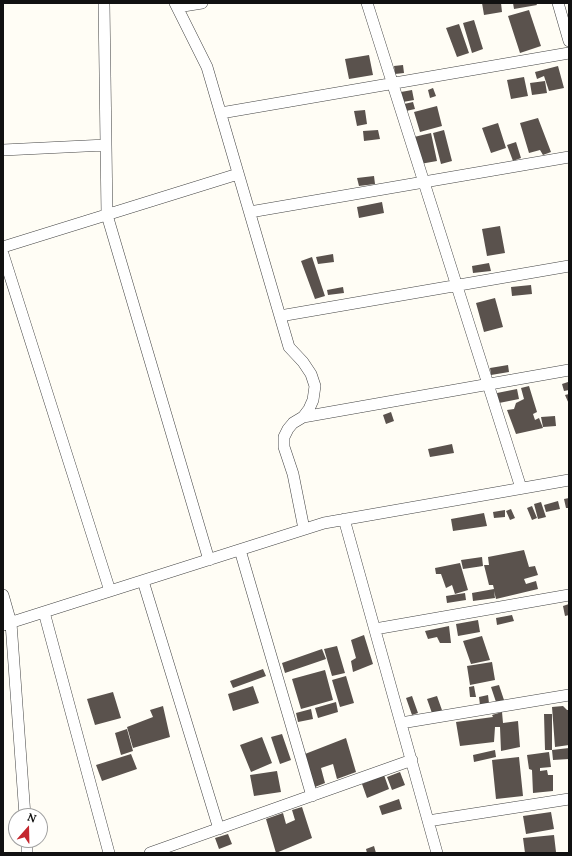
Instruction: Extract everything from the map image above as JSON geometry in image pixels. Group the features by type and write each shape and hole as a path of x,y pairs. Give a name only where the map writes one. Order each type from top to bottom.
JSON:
{"street":[{"path":"104,3 107,215 209,560"},
{"path":"202,3 176,5 207,68 289,347 303,362 311,374 315,386 313,400 309,409 288,428 284,437 284,447 293,474 304,530"},
{"path":"368,3 521,488"},
{"path":"558,3 569,41"},
{"path":"221,113 569,53"},
{"path":"3,150 106,145"},
{"path":"250,212 569,157"},
{"path":"3,247 238,174"},
{"path":"3,254 110,591"},
{"path":"280,316 569,266"},
{"path":"303,416 569,370"},
{"path":"7,624 324,523 569,480"},
{"path":"344,520 438,853"},
{"path":"240,550 312,796"},
{"path":"143,581 219,828"},
{"path":"3,595 24,808"},
{"path":"375,629 569,595"},
{"path":"44,612 109,853"},
{"path":"401,723 569,695"},
{"path":"150,853 412,760"},
{"path":"428,821 569,799"}],"building":[{"path":"482,3 501,3 502,12 484,15"},
{"path":"513,3 536,3 537,5 514,9"},
{"path":"529,10 541,46 520,53 508,16"},
{"path":"474,20 483,49 472,53 463,23"},
{"path":"459,24 469,53 457,57 446,28"},
{"path":"369,55 373,75 349,79 345,59"},
{"path":"403,65 404,73 395,74 394,66"},
{"path":"558,66 564,88 549,91 544,76 537,79 535,72"},
{"path":"524,77 528,96 511,99 507,80"},
{"path":"545,81 547,93 532,95 530,83"},
{"path":"433,88 436,96 430,98 428,90"},
{"path":"412,90 414,100 403,102 401,92"},
{"path":"413,102 415,109 406,111 404,104"},
{"path":"437,106 442,126 420,132 414,112"},
{"path":"365,110 367,124 357,126 354,111"},
{"path":"538,118 551,152 543,155 540,150 529,153 520,123"},
{"path":"498,123 506,148 491,153 482,128"},
{"path":"378,130 380,139 364,141 363,131"},
{"path":"444,130 452,161 441,164 433,133"},
{"path":"431,133 437,161 420,164 414,137"},
{"path":"516,142 521,158 513,161 507,145"},
{"path":"374,176 375,184 359,186 357,178"},
{"path":"382,202 384,213 359,218 357,207"},
{"path":"500,226 505,253 487,256 482,229"},
{"path":"333,254 334,262 318,264 316,257"},
{"path":"312,257 325,296 315,299 301,261"},
{"path":"489,263 491,271 473,273 472,266"},
{"path":"531,285 532,294 512,296 511,287"},
{"path":"343,287 344,293 328,295 327,290"},
{"path":"495,298 503,327 484,332 476,303"},
{"path":"508,365 509,372 491,375 490,368"},
{"path":"568,382 569,390 564,391 562,384"},
{"path":"529,386 537,412 533,414 535,420 539,418 543,428 516,434 507,410 514,409 516,403 524,399 521,388"},
{"path":"517,389 519,399 499,403 497,393"},
{"path":"569,394 569,404 565,395"},
{"path":"391,412 394,421 386,424 383,415"},
{"path":"555,416 556,426 543,427 541,417"},
{"path":"452,444 454,453 430,457 428,449"},
{"path":"569,498 569,508 566,508 564,499"},
{"path":"558,501 560,509 546,512 544,505"},
{"path":"541,502 546,517 538,519 534,504"},
{"path":"532,506 537,518 532,520 527,508"},
{"path":"511,509 515,518 510,520 506,511"},
{"path":"505,510 505,517 494,518 493,512"},
{"path":"484,513 487,526 453,531 451,519"},
{"path":"524,550 529,567 535,566 538,575 524,579 526,584 536,581 538,589 496,599 494,591 495,598 473,601 472,593 494,589 493,585 489,585 484,565 489,565 488,557"},
{"path":"482,557 483,566 463,569 461,560"},
{"path":"460,563 468,590 455,594 452,585 446,588 441,574 436,574 435,568"},
{"path":"465,593 466,600 447,603 446,596"},
{"path":"569,604 569,615 565,616 563,606"},
{"path":"512,615 514,621 497,625 496,618"},
{"path":"478,620 480,632 458,636 456,624"},
{"path":"449,626 451,643 440,643 437,637 428,639 425,631"},
{"path":"364,635 373,664 353,672 351,661 356,658 351,640"},
{"path":"482,636 490,660 471,664 463,641"},
{"path":"337,646 345,673 332,676 324,649"},
{"path":"322,649 326,659 285,673 282,663"},
{"path":"492,662 495,680 470,685 467,666"},
{"path":"263,669 266,676 233,688 230,681"},
{"path":"325,670 333,700 301,709 292,679"},
{"path":"346,676 354,703 340,707 332,680"},
{"path":"499,685 504,700 496,702 491,687"},
{"path":"253,686 259,703 233,711 228,694"},
{"path":"474,686 476,697 470,697 469,687"},
{"path":"113,692 121,718 95,725 87,699"},
{"path":"488,695 489,703 480,705 479,697"},
{"path":"412,696 418,713 412,715 406,698"},
{"path":"437,696 443,713 433,716 427,699"},
{"path":"336,702 338,712 318,718 315,708"},
{"path":"163,706 170,737 133,748 127,727 153,717 150,710"},
{"path":"563,706 569,710 569,745 555,747 552,707"},
{"path":"311,709 313,719 298,722 296,713"},
{"path":"502,712 503,723 518,721 520,747 501,751 500,727 495,727 494,742 460,746 456,722 493,717 492,715"},
{"path":"544,714 552,714 552,750 545,750"},
{"path":"127,729 133,751 121,755 115,733"},
{"path":"282,734 291,760 280,764 271,737"},
{"path":"262,737 272,763 251,772 240,745"},
{"path":"346,738 356,772 337,779 333,764 321,768 325,783 315,787 305,754"},
{"path":"569,748 569,759 553,760 552,750"},
{"path":"495,750 496,757 474,762 473,755"},
{"path":"549,752 551,767 540,768 540,771 547,770 548,775 553,775 553,791 533,793 532,770 529,769 527,755"},
{"path":"131,754 137,769 102,781 96,765"},
{"path":"519,757 523,796 496,799 492,760"},
{"path":"277,771 281,792 254,796 250,775"},
{"path":"400,772 405,785 392,790 387,777"},
{"path":"384,775 389,789 367,798 362,784"},
{"path":"399,799 402,809 382,815 379,806"},
{"path":"302,807 312,838 276,853 266,819 283,813 286,824 295,820 292,810"},
{"path":"551,812 554,829 526,834 523,816"},
{"path":"228,834 232,844 219,849 215,838"},
{"path":"554,835 556,852 525,853 523,838"},
{"path":"374,846 376,853 367,853 366,849"}]}
